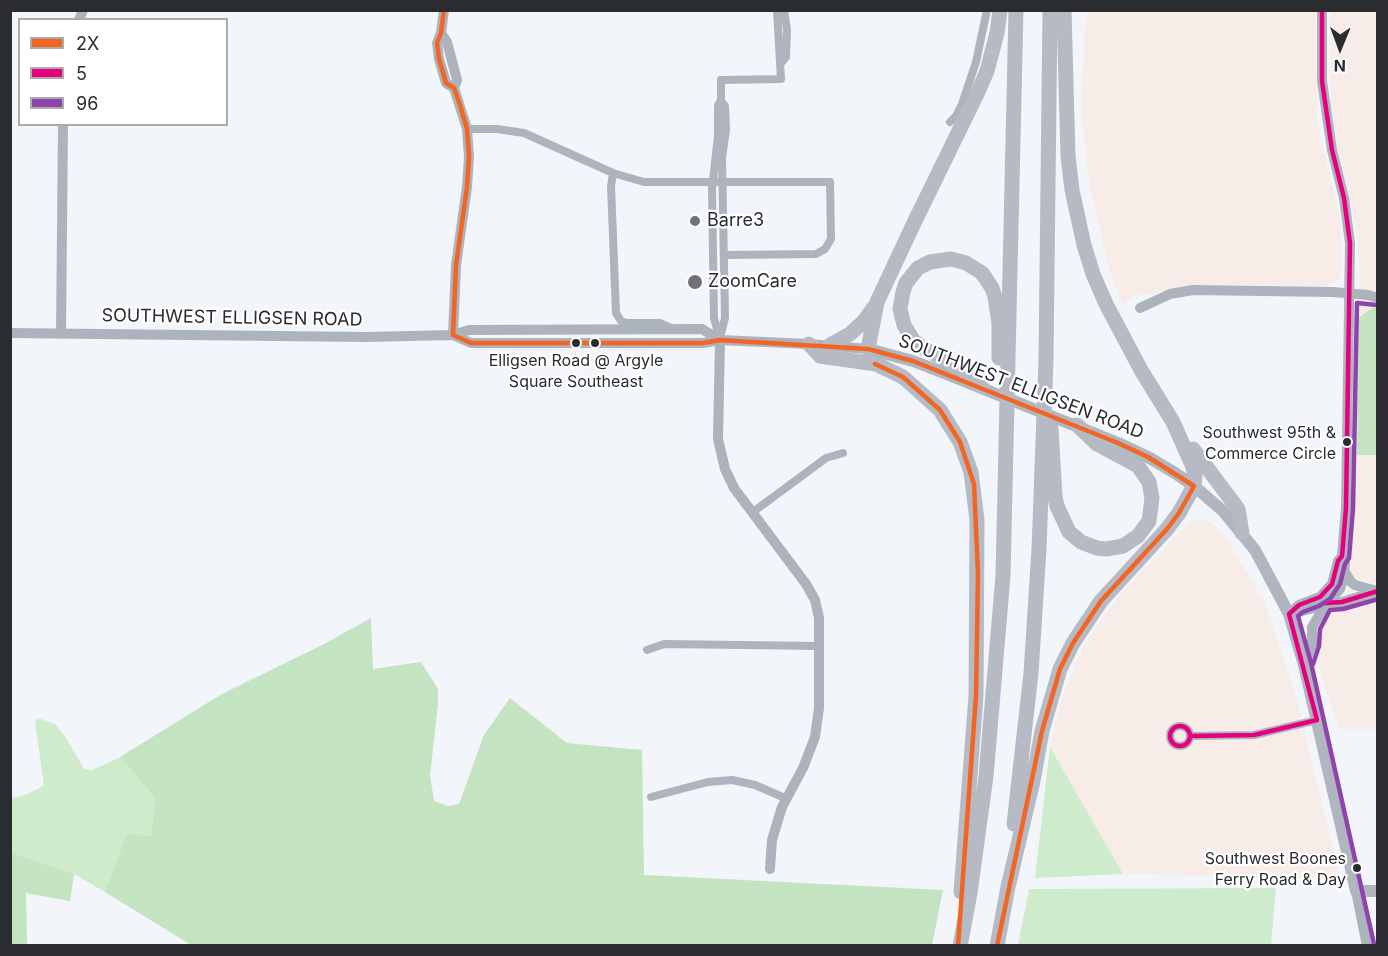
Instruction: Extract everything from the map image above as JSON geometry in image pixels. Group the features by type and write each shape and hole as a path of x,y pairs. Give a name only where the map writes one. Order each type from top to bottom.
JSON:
{"highway":[{"path":"830,345 850,334 864,321 877,302 977,94 993,52 1000,10"},
{"path":"959,945 973,872 990,736 1004,576 1016,10"},
{"path":"1008,887 1031,673 1039,549 1046,360 1050,10"},
{"path":"997,945 1048,704 1060,669 1073,643 1101,601 1167,529 1194,486 1193,466 1173,422 1111,314 1093,274 1084,245 1072,190 1068,156 1064,10"},
{"path":"982,387 962,369 921,347 913,340 904,325 900,309 906,284 918,268 930,262 945,259 966,263 979,270 992,288 999,323 1000,425 1006,481"},
{"path":"868,350 877,302"},
{"path":"809,344 820,356 876,364 903,377 926,396 946,419 960,442 971,472 978,520 976,696 959,945"},
{"path":"1046,360 1055,497 1061,516 1069,532 1081,542 1106,549 1123,546 1138,536 1149,521 1152,498 1149,482 1138,466 1097,444 1073,424"},
{"path":"1173,422 1238,509 1242,533"}],"main road":[{"path":"444,10 441,33 437,43 439,59 446,83 454,88 467,129 468,177 458,246 453,335"},
{"path":"1289,614 1299,605 1331,592 1341,585 1345,572 1345,562 1342,556 1346,508 1350,294 1348,223 1332,150 1322,81 1322,10"},
{"path":"61,333 63,126"},
{"path":"1140,308 1170,294 1192,290 1350,294 1377,298"},
{"name":"SOUTHWEST ELLIGSEN ROAD","path":"10,333 366,337 453,335 470,330 702,329 720,340"},
{"name":"SOUTHWEST ELLIGSEN ROAD","path":"453,335 471,343 703,344 720,340 830,345 868,350 913,362 982,387 1148,457 1194,486 1242,533 1261,560 1289,614 1304,665 1356,891"},
{"path":"720,340 718,439 722,459 734,488 811,592 819,618 819,708 815,736 803,768 785,798 774,831 770,869"},
{"path":"1304,665 1312,645 1312,627 1331,592 1338,561 1342,556"},
{"path":"1345,572 1355,585 1377,591"},
{"path":"1289,614 1377,591"},
{"path":"1367,945 1356,891 1377,891"}],"street":[{"path":"720,340 714,318 712,182 718,136 718,105 721,102 721,80 781,80 782,62 779,57 777,10"},
{"path":"782,62 786,57 787,30 784,10"},
{"path":"950,122 962,104 987,10"},
{"path":"720,340 725,318 722,158 726,130 725,106 721,102"},
{"path":"467,129 497,129 524,133 613,173 644,182 830,182 831,239 825,249 816,254 725,255"},
{"path":"613,173 611,186 616,313 621,321 626,323 660,323 672,329"},
{"path":"753,512 826,458 843,453"},
{"path":"647,650 664,644 819,646"},
{"path":"1191,736 1254,735 1317,720"},
{"path":"651,797 708,782 732,780 755,785 785,798"}],"shaded area":[{"path":"1107,10 1316,11 1317,121 1340,219 1342,265 1340,278 1327,286 1172,287 1150,295 1134,295 1123,306 1110,272 1090,190 1081,107 1086,14"},
{"path":"1330,11 1377,11 1377,729 1339,729 1321,675 1316,632 1323,621 1342,607 1348,593 1351,570 1360,276 1357,232 1335,136 1331,104"},
{"path":"1204,520 1215,526 1228,541 1266,604 1298,704 1339,872 1336,879 1123,874 1050,747 1061,699 1085,643 1121,593 1190,521"}],"green space":[{"path":"1374,307 1378,308 1377,455 1357,455 1359,317"},
{"path":"371,618 373,669 421,662 438,689 430,775 434,801 448,806 459,804 484,735 510,698 567,743 642,750 644,875 943,890 932,945 191,945 105,892 127,834 151,836 155,797 120,757 222,694 324,644"},
{"path":"38,718 55,724 65,736 84,769 92,770 121,757 155,796 151,836 127,835 105,892 74,874 11,853 10,798 23,796 44,786 35,721"},
{"path":"1050,747 1123,874 1035,878"},
{"path":"11,853 74,874 70,901 26,893 27,945 11,945"},
{"path":"1276,888 1271,945 1018,945 1029,889"}],"transit line":[{"name":"2X","path":"444,10 441,33 437,43 439,59 446,83 454,88 460,105 467,129 469,157 456,265 453,335"},
{"name":"5","path":"1289,614 1299,605 1320,597 1332,584 1338,561 1342,556 1346,508 1350,243 1344,198 1332,150 1322,81 1322,10"},
{"name":"96","path":"1374,944 1311,663 1298,616 1330,599 1340,584 1345,564 1349,558 1353,508 1357,303 1377,305"},
{"name":"2X","path":"453,335 471,343 703,343 720,340 868,349 913,361 1118,443 1148,457 1194,486"},
{"name":"2X","path":"875,364 903,377 940,410 960,442 974,484 978,574 976,696 958,946"},
{"name":"2X","path":"997,946 1042,731 1060,669 1073,643 1101,601 1167,529 1194,486"},
{"name":"5","path":"1326,603 1342,602 1378,591"},
{"name":"96","path":"1313,664 1319,646 1320,629 1330,610 1343,609 1378,599"},
{"name":"5","path":"1191,736 1254,735 1317,720 1289,614"},
{"name":"5","path":"1176,726 1184,726 1190,732 1190,736 1190,740 1184,746 1176,746 1170,740 1170,732 1176,726"}],"place":[{"name":"Barre3","path":"695,221"},
{"name":"ZoomCare","path":"695,282"},
{"name":"Elligsen Road @ Argyle Square Southeast","path":"576,343"},
{"name":"Southwest 95th & Commerce Circle","path":"1347,442"},
{"name":"Southwest Boones Ferry Road & Day","path":"1357,868"}]}
